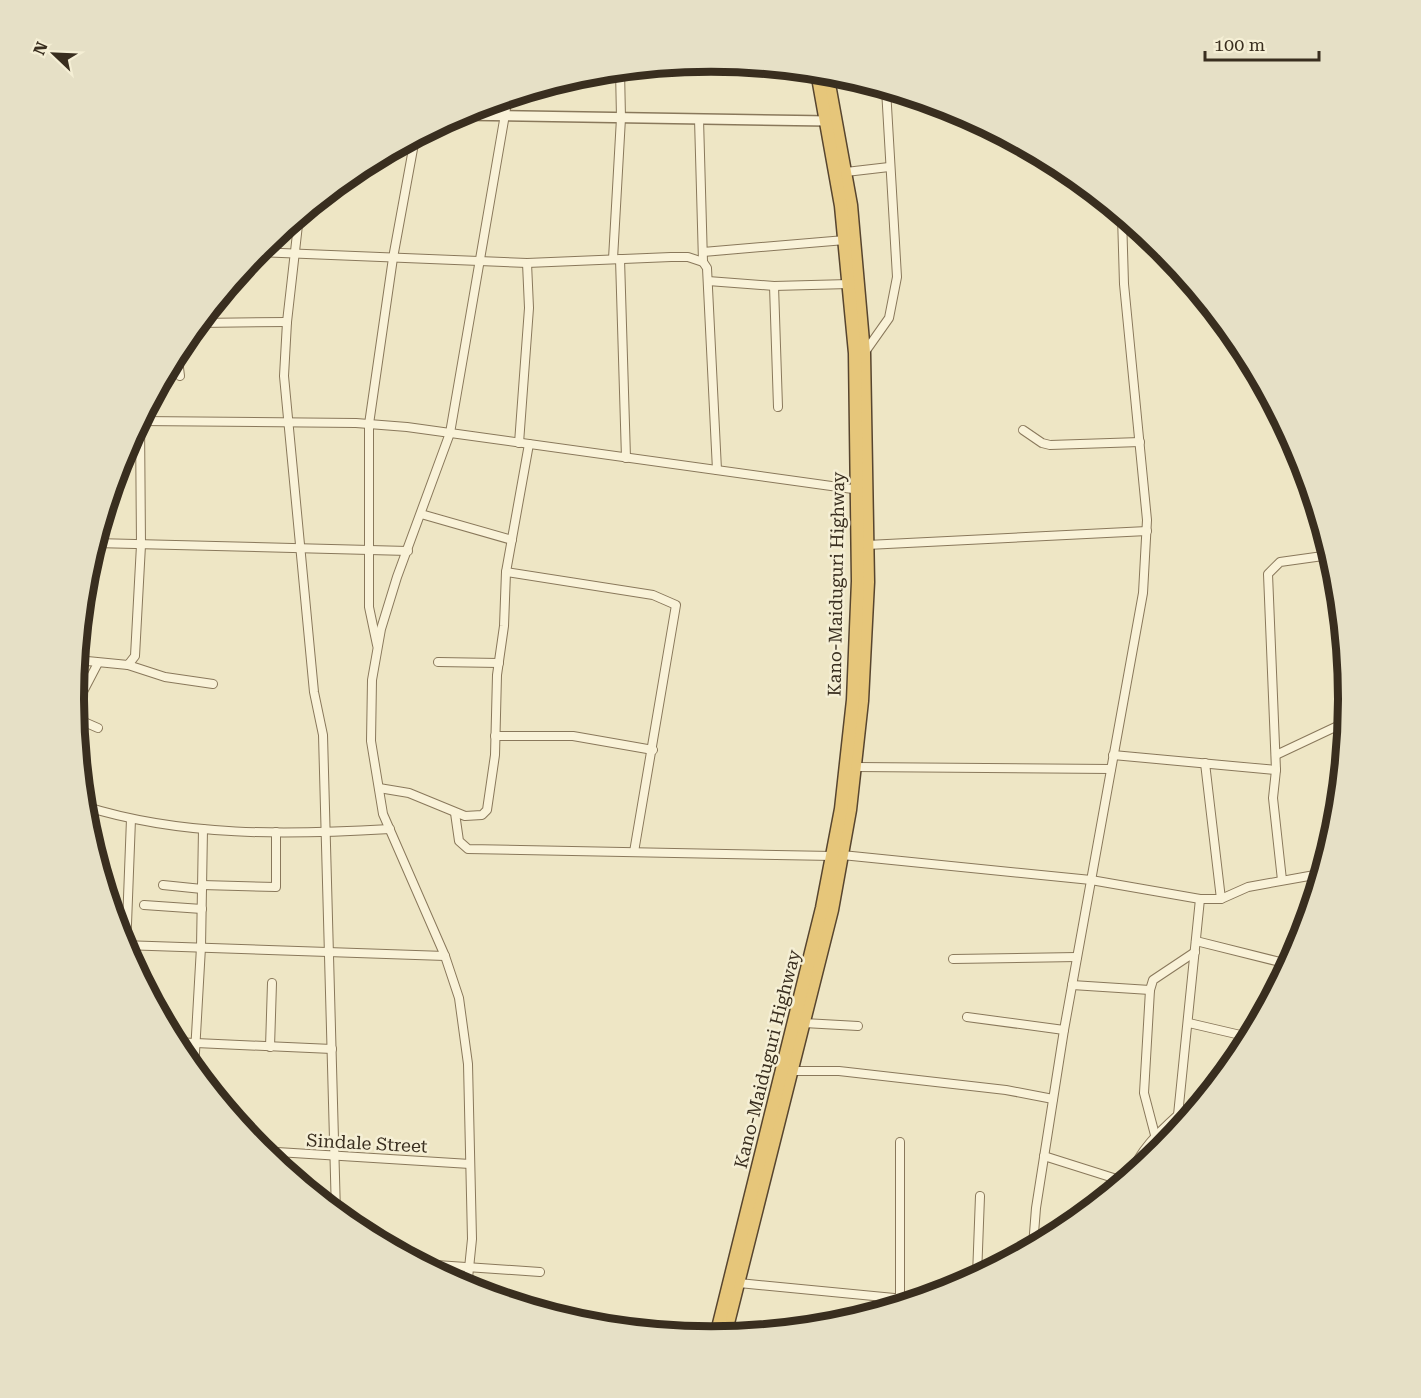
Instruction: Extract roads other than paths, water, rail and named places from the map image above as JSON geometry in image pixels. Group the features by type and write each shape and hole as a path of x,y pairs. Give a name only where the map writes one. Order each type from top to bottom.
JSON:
{"highway":[{"name":"Kano-Maiduguri Highway","path":"719,1326 837,855 855,677 864,353 855,239 846,172 820,82"},
{"name":"Kano-Maiduguri Highway","path":"728,1326 804,1023 856,768 867,634 867,545 861,490 855,353 828,83"}],"street":[{"path":"620,79 616,259 626,458"},
{"path":"864,353 889,318 897,277 886,97"},
{"path":"469,1277 472,1239 468,1064 459,998 445,956 383,814 371,741 372,680 397,577 450,433 508,106"},
{"path":"482,116 832,120"},
{"path":"699,119 703,262 707,268 708,280 717,470"},
{"path":"378,649 369,607 371,550 369,424 393,258 413,147"},
{"path":"846,172 889,167"},
{"path":"298,227 287,322 284,376 314,692 323,735 336,1201"},
{"path":"1034,1236 1064,1030 1143,593 1147,531 1124,284 1122,227"},
{"path":"703,252 845,240"},
{"path":"271,253 528,263 688,257 703,262"},
{"path":"519,442 529,308 528,263"},
{"path":"708,280 774,286 849,284"},
{"path":"774,286 778,407"},
{"path":"209,323 287,322"},
{"path":"179,367 180,376"},
{"path":"148,421 369,424 519,442 861,490"},
{"path":"1023,430 1042,443 1050,445 1140,442"},
{"path":"128,665 135,656 141,545 140,439"},
{"path":"379,788 409,793 455,813 473,817 482,815 487,810 491,793 506,572 529,444"},
{"path":"421,514 512,540"},
{"path":"867,545 1147,531"},
{"path":"104,543 408,551"},
{"path":"1282,880 1273,798 1276,755 1268,574 1280,562 1320,556"},
{"path":"506,572 654,595 676,605 634,852"},
{"path":"85,661 128,665 165,677 213,684"},
{"path":"438,662 499,663"},
{"path":"84,689 98,663"},
{"path":"85,722 98,728"},
{"path":"1276,755 1337,726"},
{"path":"495,736 573,736 653,750"},
{"path":"1113,755 1276,770"},
{"path":"1205,763 1221,899"},
{"path":"856,768 1111,769"},
{"path":"94,809 131,819 203,829 326,833 390,829"},
{"path":"455,813 459,841 468,849 837,855 1090,880 1200,899 1221,899 1248,887 1312,875"},
{"path":"126,925 131,819"},
{"path":"195,1056 201,947 203,829"},
{"path":"164,885 276,887 276,832"},
{"path":"1137,1158 1155,1135 1178,1115 1200,899"},
{"path":"144,905 202,909"},
{"path":"1196,941 1279,962"},
{"path":"135,947 201,947 445,956"},
{"path":"1155,1135 1144,1093 1150,990 1153,980 1195,952"},
{"path":"953,959 1077,957"},
{"path":"270,1047 272,982"},
{"path":"1072,985 1150,990"},
{"path":"967,1017 1064,1030"},
{"path":"804,1023 858,1026"},
{"path":"1189,1023 1239,1035"},
{"path":"186,1043 332,1050"},
{"path":"792,1071 850,1072 1006,1090 1053,1099"},
{"path":"900,1142 900,1297"},
{"name":"Sindale Street","path":"278,1152 470,1164"},
{"path":"1044,1156 1114,1178"},
{"path":"977,1266 980,1196"},
{"path":"442,1265 540,1272"},
{"path":"739,1283 894,1298"}]}
